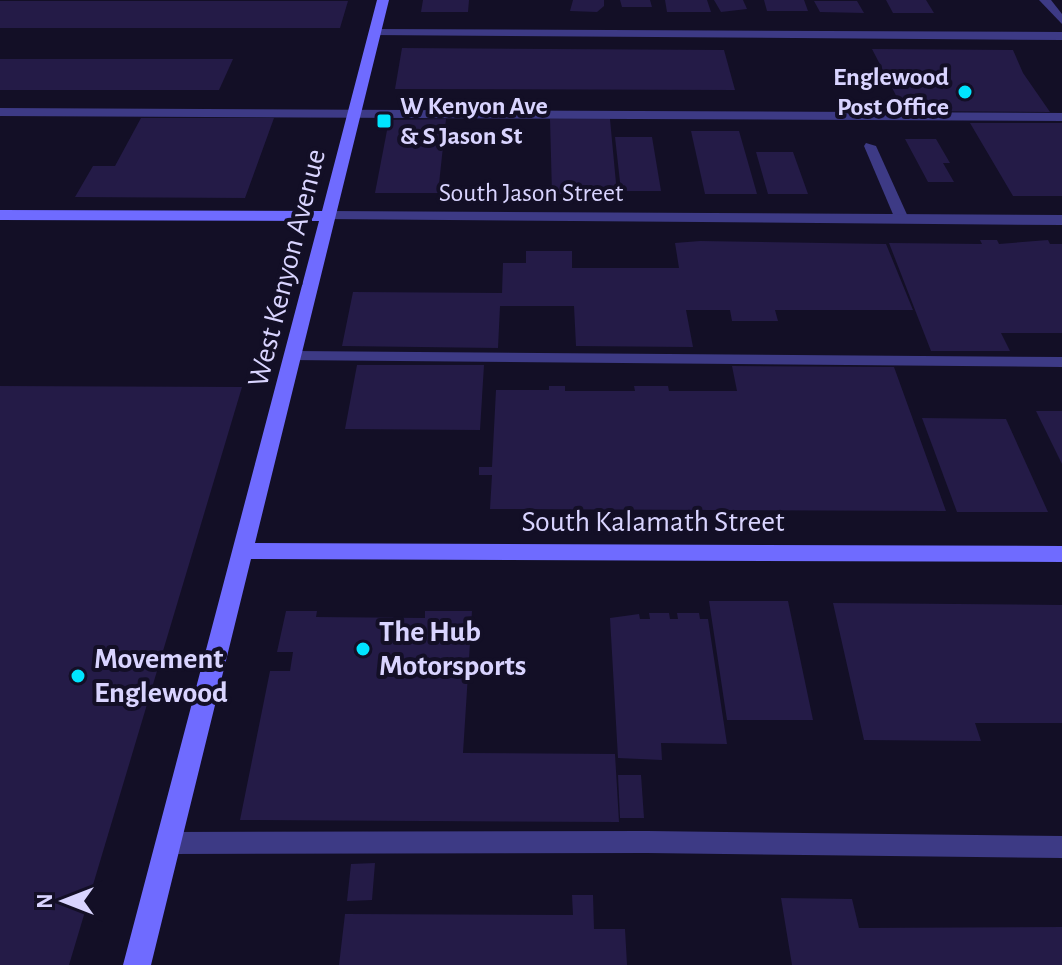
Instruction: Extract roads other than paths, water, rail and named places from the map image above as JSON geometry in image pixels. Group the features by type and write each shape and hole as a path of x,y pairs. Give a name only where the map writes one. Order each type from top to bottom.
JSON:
{"street":[{"name":"West Kenyon Avenue","path":"137,965 383,0"},
{"path":"1045,0 1062,21"},
{"path":"375,33 1062,36"},
{"name":"South Jason Street","path":"0,215 1062,220"},
{"name":"South Kalamath Street","path":"244,551 1062,554"}],"lane":[{"path":"0,112 1062,117"},
{"path":"870,146 902,219"},
{"path":"294,356 1062,362"},
{"path":"170,843 647,842 1062,847"}],"place":[{"name":"Englewood Post Office","path":"965,92"},
{"name":"W Kenyon Ave & S Jason St","path":"384,121"},
{"name":"The Hub Motorsports","path":"363,649"},
{"name":"Movement Englewood","path":"78,676"}]}
